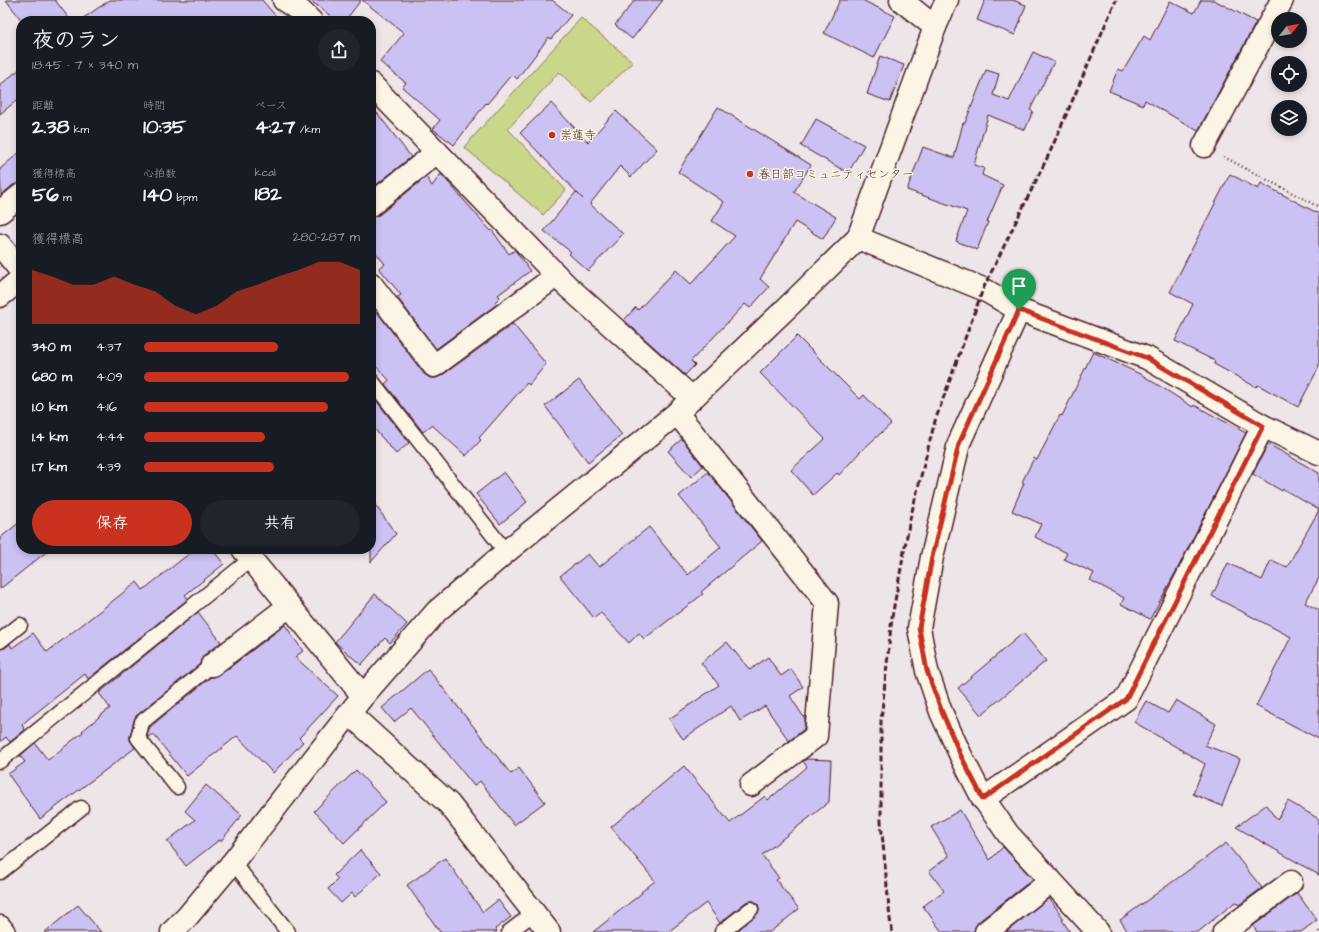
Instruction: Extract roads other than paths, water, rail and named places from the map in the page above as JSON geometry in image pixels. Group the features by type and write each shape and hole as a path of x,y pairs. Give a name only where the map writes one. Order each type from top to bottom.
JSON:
{"street":[{"path":"284,0 306,16"},
{"path":"901,0 935,27"},
{"path":"172,932 187,917 233,862 363,696 437,611 506,552 685,405 858,238 935,27 947,0"},
{"path":"1204,146 1282,0"},
{"path":"376,89 556,276 685,405 827,603 816,736 751,785"},
{"path":"376,201 437,152"},
{"path":"0,212 16,199"},
{"path":"858,238 983,288 1019,310 1147,358 1263,426 1319,453"},
{"path":"0,245 16,265"},
{"path":"376,291 434,366 556,276"},
{"path":"0,296 16,283"},
{"path":"1019,310 959,444 932,557 919,628 927,671 942,712 961,756 983,799 1008,834 1098,932"},
{"path":"983,799 1126,699 1263,426"},
{"path":"247,554 363,696"},
{"path":"212,665 289,606"},
{"path":"350,714 449,804 549,932"},
{"path":"986,932 1051,880"},
{"path":"1224,932 1291,882"},
{"path":"0,927 4,932"}],"lane":[{"path":"376,386 506,552"},
{"path":"0,760 247,554"},
{"path":"0,641 20,625"},
{"path":"177,787 138,738 142,722 212,665"},
{"path":"0,872 81,808"},
{"path":"233,862 288,932"},
{"path":"722,932 751,909"},
{"path":"509,932 534,913"}],"railway":[{"path":"892,932 881,822 881,720 892,617 910,519 935,421 983,289 1050,152 1116,0"}],"place":[{"name":"崇蓮寺","path":"552,135"},
{"name":"春日部コミュニティセンター","path":"750,174"}]}
